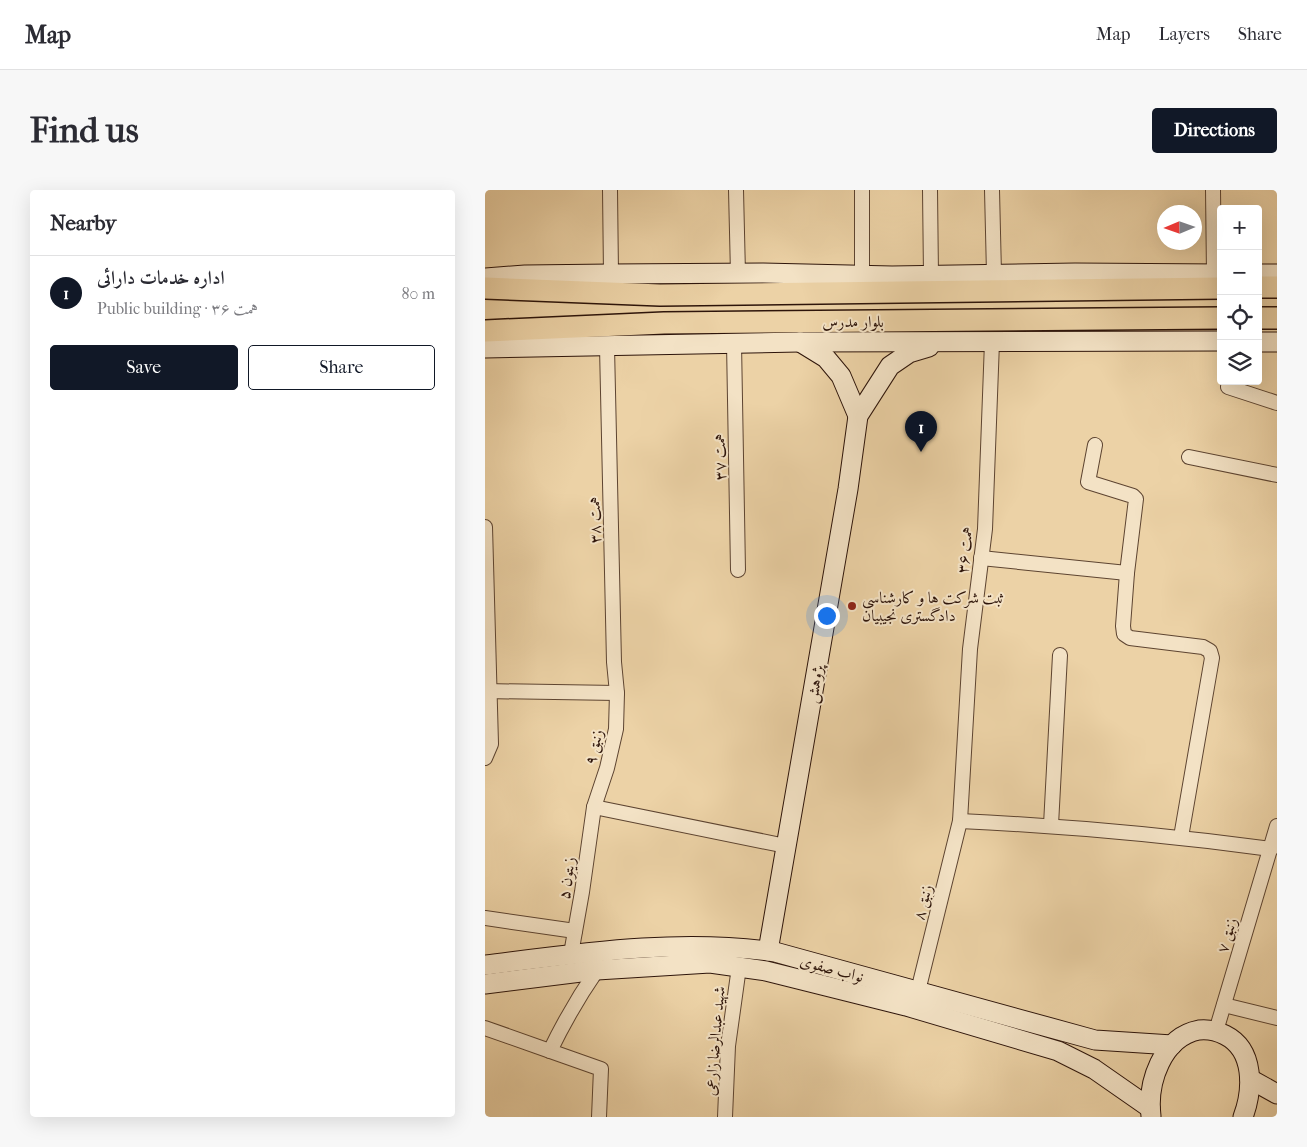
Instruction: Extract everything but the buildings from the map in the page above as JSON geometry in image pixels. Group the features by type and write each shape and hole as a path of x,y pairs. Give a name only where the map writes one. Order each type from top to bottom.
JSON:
{"main road":[{"name":"بلوار مدرس","path":"485,288 660,295 1217,278"},
{"path":"1262,287 1277,287"},
{"name":"بلوار مدرس","path":"485,331 664,323 1217,318"},
{"path":"1262,318 1277,318"}],"street":[{"path":"610,190 611,274"},
{"path":"736,190 738,274"},
{"path":"862,190 862,275"},
{"path":"930,190 931,275"},
{"path":"992,190 994,274"},
{"path":"1213,190 1217,260"},
{"path":"485,278 525,275 611,274 994,274 1217,278"},
{"path":"1262,274 1277,274"},
{"path":"1175,318 1175,341"},
{"path":"485,348 799,342 1217,341"},
{"path":"799,342 826,358 841,376 858,416"},
{"name":"همت ۳۶","path":"960,820 970,649 985,529 992,342"},
{"path":"1262,342 1277,342"},
{"name":"همت ۳۷","path":"735,343 738,570"},
{"name":"پژوهش","path":"768,951 848,490 858,416 890,366 909,353 941,343"},
{"name":"همت ۳۸","path":"607,346 614,662 617,693"},
{"path":"1228,387 1277,404"},
{"path":"1095,445 1088,482 1133,496 1136,499 1127,573 1124,634 1130,638 1203,647 1209,651 1212,658 1181,837"},
{"path":"1189,457 1277,475"},
{"path":"485,527 487,691 491,744 485,758"},
{"path":"981,558 1127,573"},
{"path":"1051,825 1060,655"},
{"path":"487,691 617,693"},
{"name":"زنبق ۹","path":"594,806 607,768 616,729 617,693"},
{"path":"594,806 786,846"},
{"name":"زیتون ۵","path":"571,954 594,806"},
{"path":"960,820 1051,825 1181,837 1271,849"},
{"name":"زنبق ۸","path":"919,991 960,820"},
{"name":"زنبق ۷","path":"1216,1031 1277,826"},
{"path":"485,918 575,931"},
{"name":"نواب صفوی","path":"485,965 571,954 712,946 768,951 906,1006 1058,1051 1094,1069 1151,1112"},
{"name":"نواب صفوی","path":"485,984 597,970 710,963 919,991 1095,1040 1172,1046"},
{"name":"شهید عبدالرضا زارعی","path":"725,1117 728,1046 739,967"},
{"path":"550,1051 578,997 597,970"},
{"path":"1224,1005 1277,1018"},
{"path":"485,1028 601,1069 599,1117"},
{"path":"1151,1112 1153,1081 1163,1057 1184,1036 1199,1030 1216,1031 1231,1038 1242,1051 1248,1065 1250,1079 1247,1106 1243,1117"},
{"path":"1250,1079 1277,1094"}],"place":[{"name":"اداره خدمات دارائی","path":"921,452"},
{"name":"ثبت شرکت ها و کارشناسی دادگستری نجیبیان","path":"852,606"}]}
